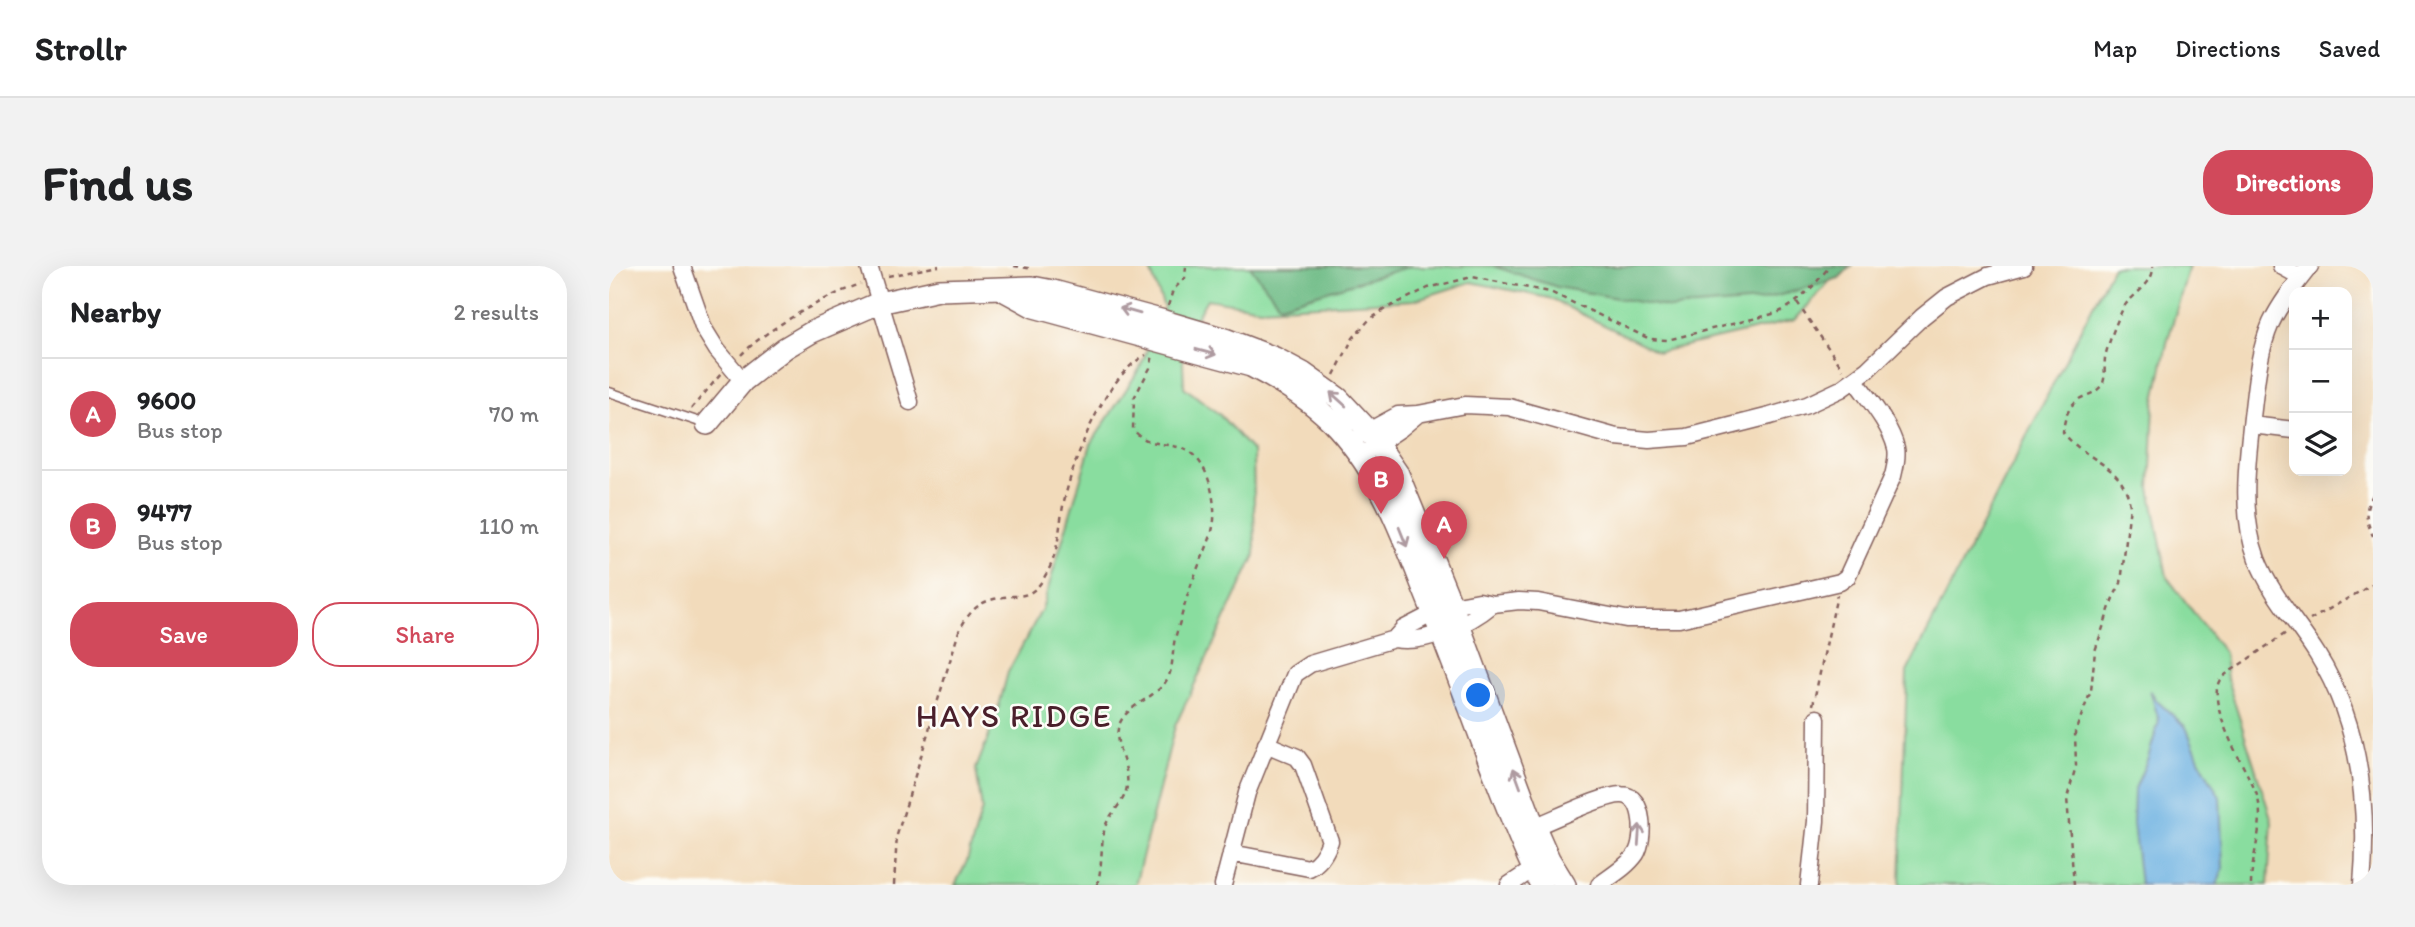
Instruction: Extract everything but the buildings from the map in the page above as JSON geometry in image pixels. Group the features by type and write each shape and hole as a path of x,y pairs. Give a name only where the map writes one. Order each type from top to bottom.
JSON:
{"street":[{"path":"682,266 705,329 717,350 743,380"},
{"path":"869,266 910,402"},
{"path":"1355,449 1418,414 1449,407 1496,405 1536,413 1616,437 1667,439 1687,437 1789,411 1854,381 1921,317 1947,297 1988,276 2024,266"},
{"path":"2281,266 2305,272 2280,306 2265,340 2256,377 2246,482 2250,533 2268,583 2330,677 2354,744 2363,790 2362,885"},
{"path":"707,424 743,380 785,348 812,332 879,303 939,289 1042,289 1225,339 1275,358 1326,388 1373,437 1408,495 1446,619 1527,830 1548,876 1509,885"},
{"path":"1002,289 1034,307 1251,366 1302,397 1330,420 1378,482 1446,619"},
{"path":"1223,885 1247,793 1290,684 1301,668 1394,639 1403,629 1483,612 1493,604 1538,602 1626,620 1671,619 1840,582 1847,577 1893,476 1896,459 1891,435 1854,381"},
{"path":"2251,425 2289,429"},
{"path":"1809,885 1816,821 1817,718"},
{"path":"1231,853 1309,868 1321,858 1331,841 1303,765 1297,757 1266,744"},
{"path":"1527,830 1606,799 1621,795 1632,797 1637,803 1640,820 1638,851 1629,862 1598,885"}],"lane":[{"path":"609,392 707,424"}],"path":[{"path":"1164,321 1173,290 1187,273 1186,266"},
{"path":"1333,377 1353,338 1369,320 1412,295 1465,278 1478,278 1550,292 1650,339 1667,340 1777,313 1797,303 1830,266"},
{"path":"2074,885 2067,797 2076,766 2075,732 2091,691 2095,651 2113,598 2121,583 2130,506 2128,494 2121,482 2099,460 2077,449 2063,432 2064,423 2073,405 2094,394 2103,383 2105,354 2119,314 2137,292 2150,282 2153,266"},
{"path":"1797,303 1854,381"},
{"path":"894,885 897,835 959,631 969,613 986,601 1024,595 1036,589 1050,568 1059,541 1064,504 1078,458 1105,396 1131,365 1155,350 1150,368 1133,398 1133,429 1145,439 1184,447 1191,453 1210,482 1214,518 1212,535 1191,584 1174,642 1170,674 1165,684 1155,693 1131,709 1121,720 1117,731 1119,747 1128,773 1127,785 1124,798 1105,828 1097,885"},
{"path":"2373,495 2365,510 2373,536"},
{"path":"1817,718 1812,701 1840,582"},
{"path":"2251,885 2260,807 2255,789 2225,725 2215,687 2223,677 2298,626 2373,584"}],"green space":[{"path":"1147,266 1843,266 1795,320 1659,352 1549,298 1471,282 1414,300 1260,308 1207,299 1182,342 1184,387 1220,415 1253,452 1255,555 1175,726 1135,885 955,885 967,861 982,809 976,769 996,717 1008,672 1042,609 1091,444 1140,368 1164,307"},
{"path":"1250,266 1411,266 1280,305"},
{"path":"1493,266 1851,266 1839,278 1760,301 1671,308 1557,287"},
{"path":"2113,266 2189,266 2167,343 2154,405 2150,488 2167,577 2224,653 2227,679 2272,821 2268,885 1900,885 1907,672"}],"water":[{"path":"2150,690 2157,701 2186,727 2199,759 2220,797 2223,868 2217,885 2140,885 2133,823 2134,791 2159,721"}],"place":[{"name":"9477","path":"1381,514"},
{"name":"9600","path":"1444,559"}],"district":[{"name":"HAYS RIDGE","path":"1014,716"}]}
